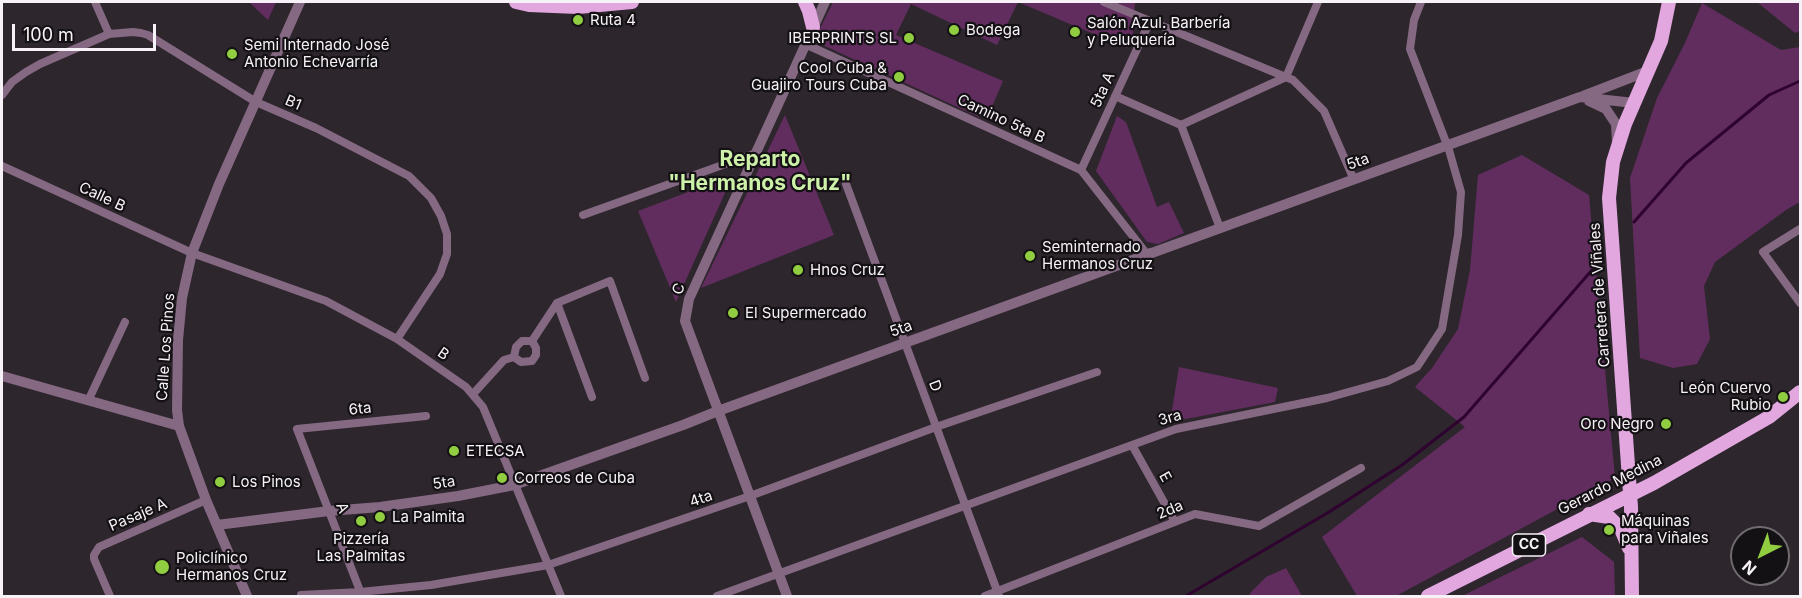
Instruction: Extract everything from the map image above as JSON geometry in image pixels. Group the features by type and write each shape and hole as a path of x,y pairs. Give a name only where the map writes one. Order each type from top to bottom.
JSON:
{"main road":[{"path":"516,2 578,7 632,2"},
{"path":"805,2 813,27"},
{"path":"813,27 816,2"},
{"name":"Carretera de Viñales","path":"1632,597 1629,494 1609,198 1612,162 1625,124 1661,41 1669,2"},
{"name":"Gerardo Medina","path":"1428,597 1588,514 1654,483 1769,417 1800,392"},
{"path":"1588,514 1609,518 1621,529 1632,552"}],"street":[{"path":"95,2 110,34"},
{"name":"Calle Los Pinos","path":"247,597 206,500 179,426 177,410 178,340 182,298 192,253 219,184 300,2"},
{"name":"C","path":"787,597 685,321 689,299 825,2"},
{"path":"1104,2 1293,80 1324,111 1354,180"},
{"path":"1181,125 1286,77 1318,2"},
{"name":"3ra","path":"717,597 1176,429 1327,398 1389,381 1418,367 1442,329 1458,235 1461,192 1447,145 1410,49 1414,20 1421,2"},
{"name":"5ta A","path":"1081,170 1150,21"},
{"name":"B1","path":"2,95 12,82 26,72 110,34 133,32 148,35 256,102 316,128 409,176 431,198 441,216 447,234 447,254 440,274 397,339"},
{"name":"Camino 5ta B","path":"805,44 1081,170 1146,253 1156,252"},
{"name":"5ta","path":"217,525 380,507 514,485 1648,71"},
{"path":"1115,96 1181,125 1220,228"},
{"path":"1580,97 1606,109 1616,124 1617,149"},
{"name":"5ta","path":"1580,97 1634,103"},
{"path":"583,215 756,153"},
{"name":"Calle B","path":"2,166 192,253"},
{"name":"D","path":"846,184 998,594"},
{"path":"1799,299 1763,252 1800,229"},
{"name":"B","path":"192,253 326,301 397,339 466,387 483,407 561,597"},
{"path":"532,341 557,303 610,281 645,378"},
{"path":"557,303 592,397"},
{"path":"88,401 124,322"},
{"path":"514,357 516,347 522,341 532,341"},
{"path":"514,357 521,362 532,361 536,355 536,348 532,341"},
{"path":"473,394 504,360 514,357"},
{"name":"4ta","path":"301,595 361,594 548,565 750,496 1097,372"},
{"path":"2,376 179,426"},
{"name":"6ta","path":"297,429 426,416"},
{"name":"A","path":"297,429 361,594"},
{"name":"E","path":"1132,445 1175,522"},
{"name":"2da","path":"985,597 998,594 1195,514 1259,526 1361,468"},
{"name":"Pasaje A","path":"110,597 94,560 99,547 206,500"}],"shaded area":[{"path":"249,2 276,2 268,20"},
{"path":"833,2 1018,2 997,45 911,4 896,35 1003,81 988,116 979,117 814,41"},
{"path":"1018,2 1135,2 1133,35 1127,48"},
{"path":"1757,2 1800,2 1800,31 1795,33"},
{"path":"1702,3 1781,50 1800,47 1800,202 1715,262 1704,286 1710,339 1697,364 1673,368 1640,358 1630,178 1657,98"},
{"path":"785,115 834,235 701,288"},
{"path":"1117,116 1126,122 1157,207 1169,202 1184,233 1158,244 1147,242 1096,171"},
{"path":"1522,155 1589,195 1615,478 1396,596 1357,596 1322,537 1465,427 1415,387 1432,368 1458,329 1470,270 1478,175"},
{"path":"733,175 676,302 638,211"},
{"path":"1179,367 1278,388 1275,402 1170,422"},
{"path":"1582,537 1614,562 1615,596 1462,596"},
{"path":"1286,568 1302,596 1249,596 1266,577"}],"waterway":[{"path":"1634,222 1686,163 1769,95 1800,81"},
{"path":"1186,596 1329,512 1402,465 1464,417 1592,270"}],"place":[{"name":"Ruta 4","path":"578,20"},
{"name":"Bodega","path":"954,30"},
{"name":"Salón Azul. Barbería y Peluquería","path":"1075,32"},
{"name":"IBERPRINTS SL","path":"909,38"},
{"name":"Semi Internado José Antonio Echevarría","path":"232,54"},
{"name":"Cool Cuba & Guajiro Tours Cuba","path":"899,77"},
{"name":"Seminternado Hermanos Cruz","path":"1030,256"},
{"name":"Hnos Cruz","path":"798,270"},
{"name":"El Supermercado","path":"733,313"},
{"name":"León Cuervo Rubio","path":"1783,397"},
{"name":"Oro Negro","path":"1666,424"},
{"name":"ETECSA","path":"454,451"},
{"name":"Correos de Cuba","path":"502,478"},
{"name":"Los Pinos","path":"220,482"},
{"name":"La Palmita","path":"380,517"},
{"name":"Pizzería Las Palmitas","path":"361,521"},
{"name":"Máquinas para Viñales","path":"1609,530"},
{"name":"Policlínico Hermanos Cruz","path":"162,567"}],"district":[{"name":"Reparto \"Hermanos Cruz\"","path":"760,172"}]}
